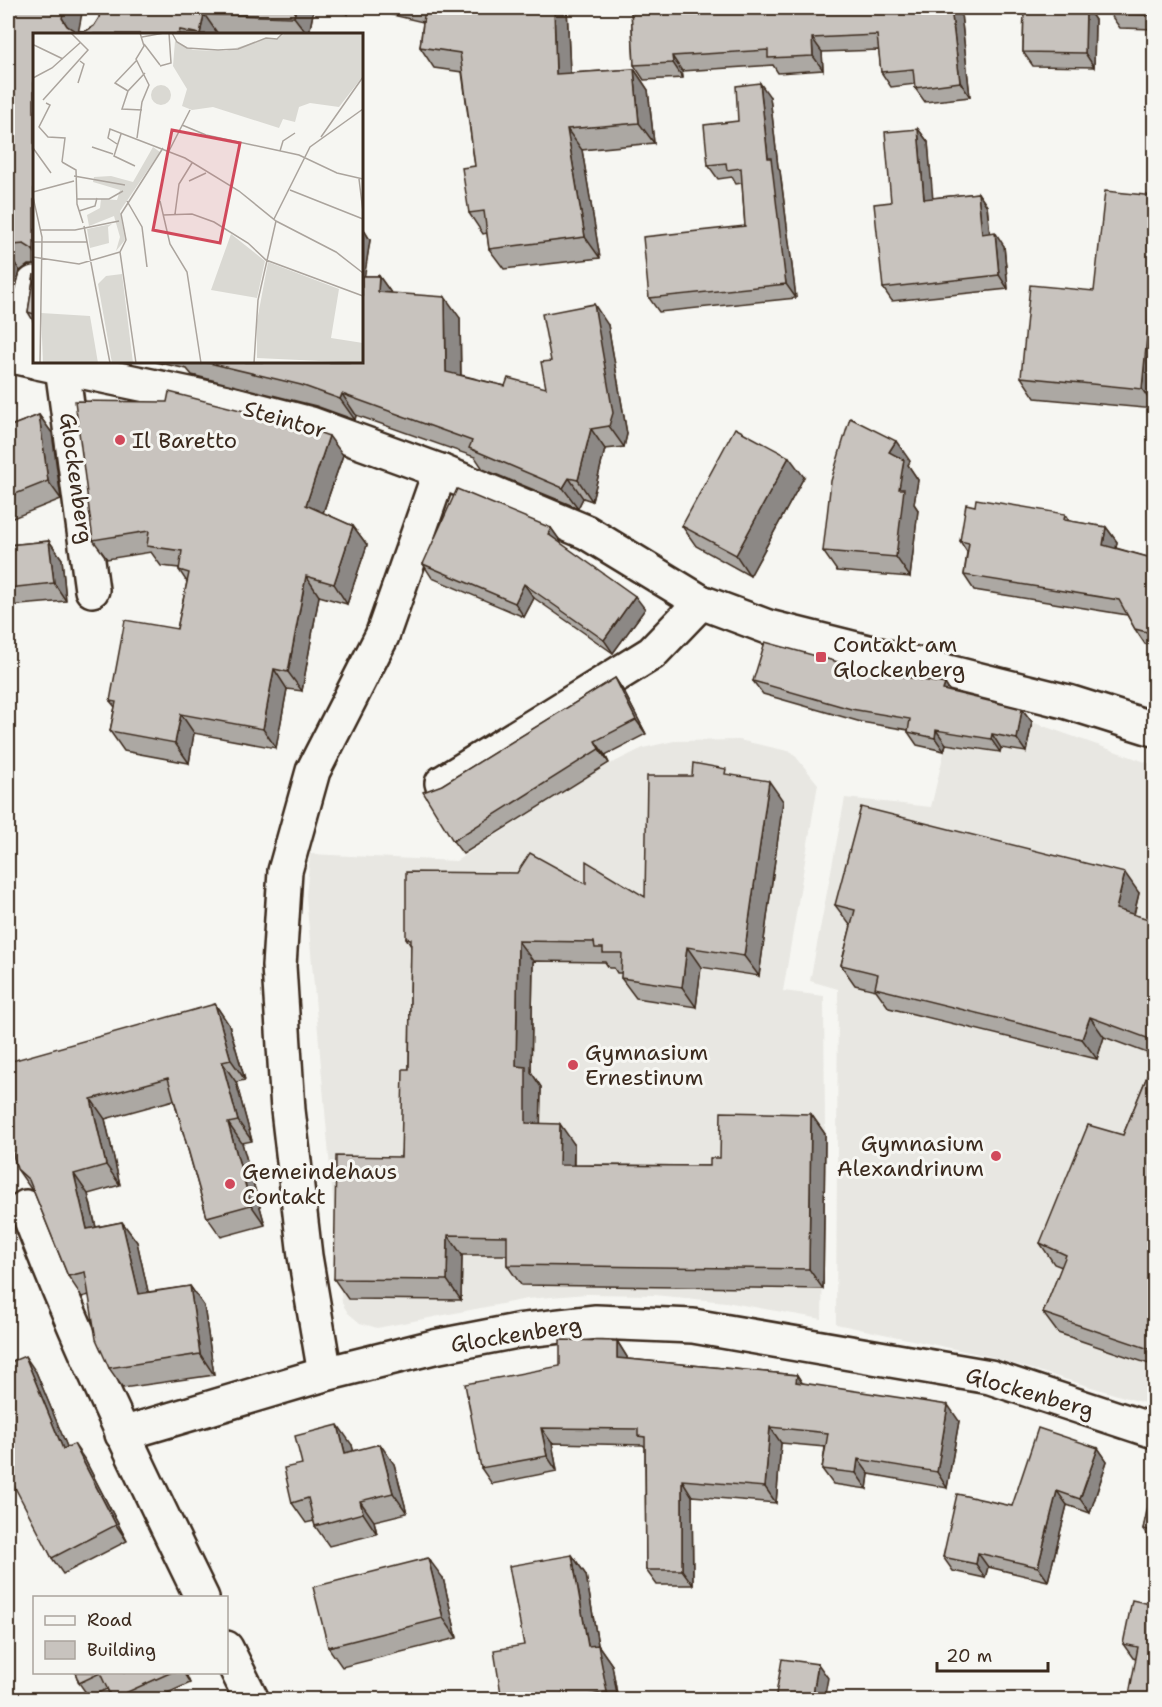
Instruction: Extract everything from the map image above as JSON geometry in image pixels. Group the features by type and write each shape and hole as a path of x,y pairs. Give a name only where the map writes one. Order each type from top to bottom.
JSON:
{"street":[{"name":"Glockenberg","path":"33,322 32,360 92,590"},
{"name":"Steintor","path":"46,363 227,402 311,424 440,471 586,532 701,602 791,634 1068,702 1155,729"},
{"path":"325,1374 305,1256 288,1110 279,966 285,871 313,771 382,636 440,471"},
{"path":"442,783 652,653 701,602"},
{"path":"26,1208 61,1297 122,1434 201,1596"},
{"name":"Glockenberg","path":"122,1434 325,1374 434,1347 517,1331 596,1322 693,1326 990,1377 1155,1431"},
{"path":"228,1652 252,1700"}],"shaded area":[{"name":"Gymnasium Alexandrinum","path":"1032,722 1154,765 1154,1406 988,1356 836,1324 838,989 810,981 845,798 931,807 946,744 1000,752 1001,748 1026,752"},
{"name":"Gymnasium Ernestinum","path":"739,740 792,752 818,784 783,991 824,996 825,1134 822,1319 726,1302 654,1295 587,1294 527,1299 377,1328 360,1323 348,1313 342,1303 306,896 310,854 456,861 598,770 643,748 674,741"}],"building":[{"path":"8,8 64,8 62,18 67,26 75,31 86,31 94,26 101,8 296,8 294,17 204,14 200,33 180,30 179,33 33,33 33,250 24,244 13,245 8,249"},
{"path":"425,8 554,8 556,74 634,69 639,123 567,129 585,237 489,249 484,211 469,213 462,168 475,166 460,53 420,47"},
{"path":"631,8 951,8 960,82 915,88 913,69 881,72 877,35 812,38 813,56 768,58 768,50 672,56 673,63 634,65"},
{"path":"1024,8 1086,8 1085,53 1023,52"},
{"path":"1110,8 1155,8 1155,15 1110,14"},
{"path":"760,83 786,284 649,298 643,237 745,226 741,168 727,170 726,163 708,165 704,125 738,121 736,86"},
{"path":"918,129 924,199 978,193 982,234 995,232 999,275 883,288 874,204 891,202 885,132"},
{"path":"1105,191 1155,196 1155,296 1151,295 1142,389 1021,377 1030,285 1094,291"},
{"path":"363,276 379,276 378,292 445,297 446,372 505,386 508,378 546,388 541,362 551,361 542,314 594,304 613,413 609,426 591,429 578,480 569,478 563,488 469,448 472,441 342,394 340,399 301,385 209,363 363,363"},
{"path":"33,280 33,314 28,312"},
{"path":"169,392 292,423 329,436 306,505 353,526 334,584 306,576 288,672 274,669 263,729 181,714 175,743 110,731 116,702 110,701 125,620 177,629 189,573 179,570 182,551 147,546 149,531 93,540 75,401 167,402"},
{"path":"39,415 48,481 8,497 8,427"},
{"path":"850,418 896,441 889,452 904,460 899,489 904,489 896,557 823,551 831,481"},
{"path":"735,428 789,457 736,555 682,526"},
{"path":"457,489 551,528 548,534 635,596 604,640 524,584 515,603 423,564"},
{"path":"976,499 1065,514 1064,520 1106,527 1103,545 1155,559 1155,634 1135,629 1119,600 964,575 969,543 960,541 966,504 975,506"},
{"path":"49,541 54,583 8,588 8,545"},
{"path":"765,642 867,670 945,684 943,690 1022,709 1017,739 992,734 991,739 936,730 935,738 908,732 910,719 851,709 753,681"},
{"path":"615,678 636,720 595,741 599,749 453,841 423,792 442,785"},
{"path":"693,763 726,769 725,774 769,781 744,956 687,947 682,987 621,978 622,953 603,953 603,948 595,948 594,942 518,941 516,1066 526,1067 526,1123 560,1124 559,1165 710,1166 710,1158 720,1158 721,1112 811,1114 809,1269 507,1265 507,1236 448,1235 447,1280 334,1279 336,1156 401,1157 403,1069 409,1069 411,939 406,938 406,872 517,873 530,853 586,884 586,861 645,897 647,776 692,776"},
{"path":"861,807 1125,873 1116,909 1155,921 1155,1041 1090,1017 1082,1039 875,988 878,974 841,965 855,910 835,905"},
{"path":"215,1004 231,1060 222,1062 238,1121 228,1123 251,1205 207,1217 168,1078 91,1099 106,1165 74,1174 87,1229 122,1222 139,1294 190,1286 200,1354 109,1368 96,1339 85,1272 68,1276 29,1180 17,1169 8,1133 8,1062"},
{"path":"1155,1057 1155,1351 1043,1313 1066,1255 1040,1243 1088,1125 1123,1135"},
{"path":"560,1340 617,1341 617,1358 797,1375 796,1382 948,1405 937,1472 858,1459 856,1473 822,1469 828,1433 770,1427 765,1487 682,1480 682,1570 646,1570 645,1437 638,1436 638,1429 541,1428 547,1456 481,1468 465,1384 560,1366"},
{"path":"25,1356 63,1449 74,1444 116,1525 52,1558 10,1478 13,1476 8,1462 8,1363"},
{"path":"338,1425 345,1453 380,1444 393,1493 360,1501 363,1513 315,1526 308,1498 292,1503 284,1468 302,1464 295,1436"},
{"path":"1038,1428 1098,1448 1080,1499 1057,1491 1038,1567 978,1553 976,1564 943,1557 957,1494 1012,1506"},
{"path":"1153,1483 1155,1484 1155,1531 1143,1529"},
{"path":"572,1555 588,1646 598,1645 607,1692 567,1700 502,1700 494,1650 524,1645 509,1566"},
{"path":"428,1558 443,1618 328,1647 313,1587"},
{"path":"1132,1600 1155,1605 1155,1700 1128,1700 1138,1647 1123,1644"},
{"path":"782,1659 818,1664 812,1700 775,1700"},
{"path":"76,1674 98,1674 79,1683"},
{"path":"100,1674 168,1674 112,1699"}],"place":[{"name":"Il Baretto","path":"120,440"},
{"name":"Contakt am Glockenberg","path":"821,657"},
{"name":"Gymnasium Ernestinum","path":"573,1065"},
{"name":"Gymnasium Alexandrinum","path":"996,1156"},
{"name":"Gemeindehaus Contakt","path":"230,1184"}]}
